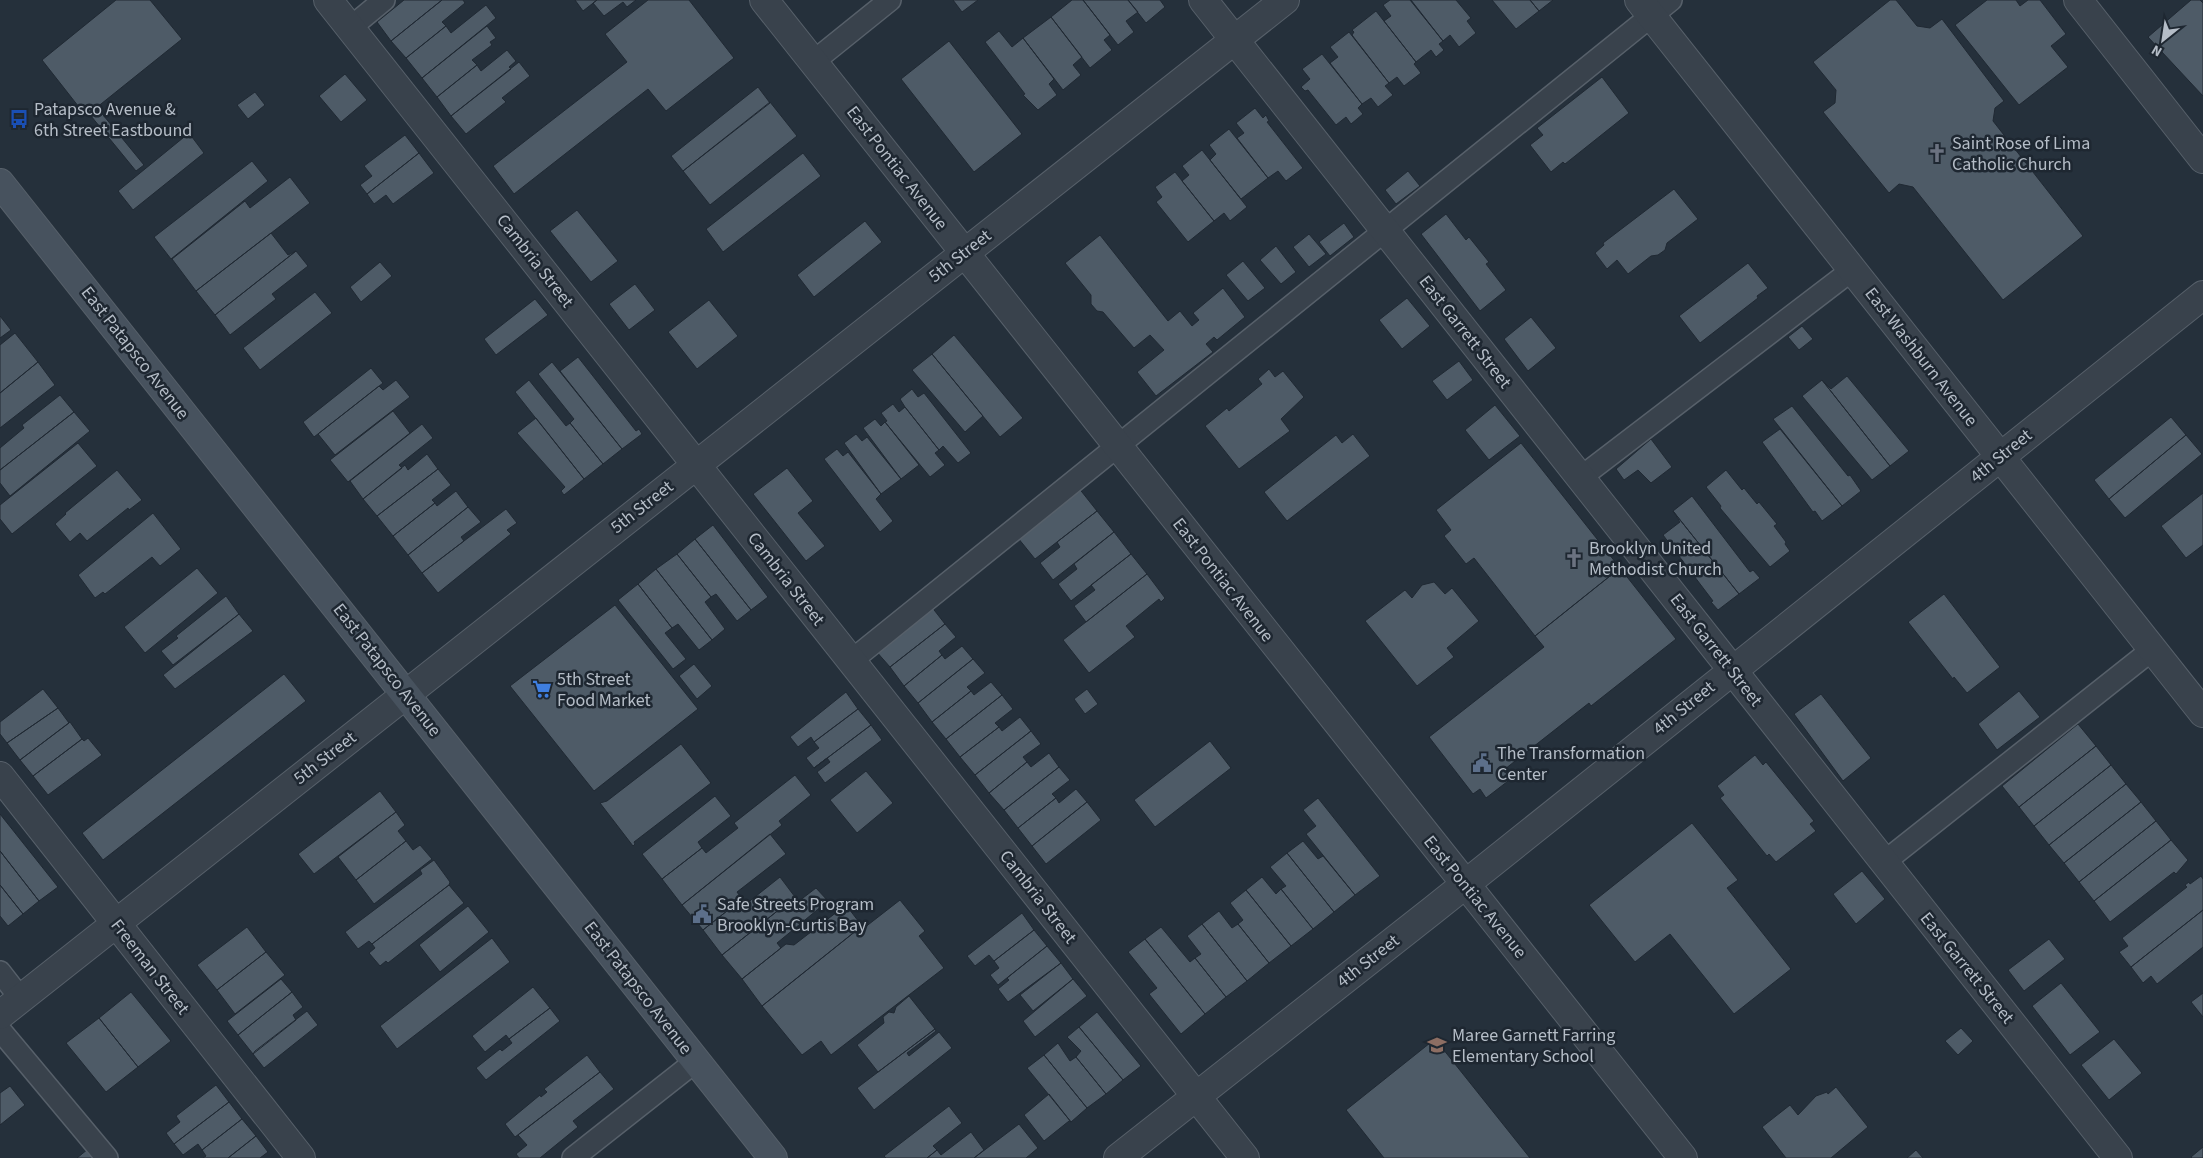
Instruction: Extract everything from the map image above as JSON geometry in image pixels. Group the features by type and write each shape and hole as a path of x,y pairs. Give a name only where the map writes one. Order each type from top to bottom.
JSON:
{"main road":[{"name":"East Patapsco Avenue","path":"0,183 772,1158"}],"street":[{"name":"Cambria Street","path":"328,0 1245,1158"},
{"name":"East Pontiac Avenue","path":"764,0 1683,1158"},
{"name":"East Garrett Street","path":"1203,0 2118,1158"},
{"name":"5th Street","path":"10,1007 1285,0"},
{"path":"2078,0 2203,159"},
{"name":"East Washburn Avenue","path":"1654,5 1852,270 2203,713"},
{"name":"4th Street","path":"1121,1157 2203,295"},
{"name":"Freeman Street","path":"0,776 300,1158"}],"lane":[{"path":"350,28 384,0"},
{"path":"812,62 890,0"},
{"path":"851,661 1385,231 1654,5"},
{"path":"1580,478 1852,270"},
{"path":"1883,863 2153,649"},
{"path":"0,972 10,1007"},
{"path":"0,1030 107,1158"},
{"path":"573,1158 696,1061"}],"building":[{"path":"116,0 150,0 182,39 86,116 42,60"},
{"path":"404,0 442,0 391,41 377,22"},
{"path":"442,0 463,0 465,3 442,22 446,26 406,58 391,41"},
{"path":"575,0 597,0 583,11"},
{"path":"597,0 636,0 627,7 623,2 604,16 593,3"},
{"path":"648,0 689,0 734,58 666,111 648,89 514,194 493,166 627,62 605,34"},
{"path":"953,0 978,0 962,12"},
{"path":"1072,0 1083,0 1110,35 1104,40 1112,50 1090,68 1051,17"},
{"path":"1083,0 1128,0 1138,12 1126,21 1134,32 1118,45"},
{"path":"1128,0 1160,0 1165,7 1146,23"},
{"path":"1390,0 1410,0 1443,41 1439,44 1444,50 1436,57 1431,50 1416,62 1384,21 1391,16 1383,5"},
{"path":"1411,0 1456,0 1471,18 1467,21 1476,33 1459,47 1450,35 1443,41"},
{"path":"1492,0 1530,0 1539,11 1516,29"},
{"path":"1530,0 1553,0 1539,11"},
{"name":"Saint Rose of Lima Catholic Church","path":"1890,0 1896,0 1917,26 1930,28 1942,19 2004,101 1995,108 1993,121 2083,236 2003,300 1913,187 1899,184 1889,193 1823,112 1835,103 1836,90 1813,62"},
{"path":"1987,0 2016,0 2020,6 2028,0 2040,0 2066,34 2051,46 2068,67 2019,105 1955,25"},
{"path":"2191,0 2200,0 2203,3 2203,96 2148,37"},
{"path":"486,5 496,18 422,78 406,58 446,26 451,33"},
{"path":"1376,11 1416,62 1414,64 1421,73 1404,86 1397,77 1389,83 1352,35 1354,32 1352,30"},
{"path":"1051,17 1082,57 1073,65 1081,75 1063,90 1023,38"},
{"path":"487,26 496,38 490,42 492,45 472,60 477,65 437,97 422,78"},
{"path":"999,31 1012,47 1023,38 1054,79 1049,84 1057,95 1038,110 1023,95 1025,94 985,42"},
{"path":"1349,32 1389,83 1385,86 1393,95 1378,107 1371,98 1362,104 1330,63 1338,57 1330,47"},
{"path":"949,41 1022,134 974,172 901,79"},
{"path":"507,50 516,61 509,67 511,69 451,116 437,97 477,65 481,71"},
{"path":"1322,54 1362,104 1358,108 1363,114 1351,124 1346,117 1336,125 1308,90 1305,91 1301,87 1310,79 1302,69"},
{"path":"519,62 530,76 502,98 506,102 466,134 451,116"},
{"path":"345,74 367,100 341,122 319,96"},
{"path":"1602,77 1629,113 1565,164 1563,162 1551,172 1530,145 1543,135 1537,128"},
{"path":"758,87 770,103 683,171 671,156"},
{"path":"255,92 265,105 248,119 237,105"},
{"path":"770,102 797,136 710,205 683,171"},
{"path":"1255,108 1263,118 1266,115 1269,121 1267,122 1303,168 1286,181 1278,171 1268,178 1237,138 1244,133 1236,123"},
{"path":"99,110 144,165 136,171 91,116"},
{"path":"1229,129 1268,178 1241,199 1210,160 1216,154 1209,145"},
{"path":"189,133 204,153 133,210 118,191"},
{"path":"405,135 419,153 367,194 360,185 372,176 364,166"},
{"path":"1202,150 1247,207 1230,221 1224,213 1214,221 1182,181 1189,175 1182,166"},
{"path":"419,153 434,173 393,204 386,195 374,204 367,194"},
{"path":"803,153 821,176 723,252 706,229"},
{"path":"252,161 268,181 171,259 154,237"},
{"path":"1408,171 1420,186 1396,204 1385,190"},
{"path":"1175,172 1214,221 1188,242 1156,202 1162,197 1155,187"},
{"path":"290,177 310,203 196,291 172,259 245,201 250,208"},
{"path":"1674,189 1698,219 1667,243 1665,250 1658,255 1651,256 1628,274 1617,260 1607,269 1595,253 1604,245 1603,243"},
{"path":"577,210 618,261 591,282 550,231"},
{"path":"1446,214 1466,240 1469,237 1489,262 1486,264 1506,290 1480,311 1421,234"},
{"path":"865,221 882,242 814,297 797,275"},
{"path":"1344,223 1354,237 1330,256 1319,242"},
{"path":"271,233 288,255 296,251 215,315 196,291"},
{"path":"1309,234 1326,254 1309,267 1293,247"},
{"path":"1100,235 1168,321 1180,311 1192,326 1199,320 1193,313 1223,288 1245,317 1217,340 1214,337 1206,344 1213,352 1156,396 1137,372 1164,350 1150,335 1134,348 1103,312 1097,311 1091,304 1091,295 1065,263"},
{"path":"1276,246 1296,272 1281,284 1260,260"},
{"path":"296,251 308,266 272,294 276,299 230,335 215,315"},
{"path":"1243,261 1265,288 1248,301 1226,275"},
{"path":"380,262 392,276 361,302 350,287"},
{"path":"1748,263 1768,288 1700,343 1679,316"},
{"path":"635,284 655,310 629,330 609,304"},
{"path":"315,292 332,313 260,370 243,348"},
{"path":"1407,298 1430,326 1402,349 1379,320"},
{"path":"535,299 548,315 496,355 484,339"},
{"path":"709,300 738,336 697,369 668,332"},
{"path":"0,316 11,330 0,338"},
{"path":"1531,317 1556,348 1528,371 1504,339"},
{"path":"1802,326 1813,339 1799,350 1788,337"},
{"path":"15,333 38,362 0,393 0,345"},
{"path":"954,335 1023,418 1000,437 932,354"},
{"path":"932,354 983,416 965,432 912,370"},
{"path":"578,357 636,431 639,429 642,434 622,449 560,371"},
{"path":"1459,361 1473,380 1447,400 1432,381"},
{"path":"38,362 55,385 0,428 0,393"},
{"path":"552,362 622,449 603,464 570,423 574,419 538,374"},
{"path":"371,368 383,383 314,437 303,422"},
{"path":"1269,369 1275,377 1283,371 1304,397 1281,419 1290,431 1239,469 1205,426 1227,408 1229,411 1262,384 1258,379"},
{"path":"1847,376 1909,451 1890,466 1822,380 1831,389"},
{"path":"396,380 410,397 335,455 318,434 379,386 383,390"},
{"path":"529,380 566,426 570,423 603,464 584,479 515,392"},
{"path":"1822,380 1890,466 1872,480 1802,396"},
{"path":"912,389 918,397 924,393 971,453 958,463 943,446 939,450 900,399"},
{"path":"60,395 74,412 0,470 0,448 24,428 22,425"},
{"path":"893,404 899,412 905,407 939,450 935,453 945,465 930,477 885,422 887,421 881,413"},
{"path":"1495,405 1520,436 1489,460 1465,430"},
{"path":"1792,406 1848,476 1850,475 1861,491 1842,506 1773,419"},
{"path":"393,411 410,433 348,482 330,460"},
{"path":"74,412 90,431 10,496 0,483 0,470"},
{"path":"2171,417 2186,435 2109,499 2094,480"},
{"path":"536,418 584,479 564,495 561,491 565,487 517,433"},
{"path":"875,419 881,426 885,422 919,465 901,479 863,428"},
{"path":"422,424 433,438 399,465 402,468 363,499 350,481"},
{"path":"1780,429 1842,506 1822,521 1815,511 1813,512 1762,442"},
{"path":"856,434 862,441 867,437 901,479 881,494 844,443"},
{"path":"1353,434 1370,456 1287,521 1264,492 1336,435 1342,443"},
{"path":"2186,435 2202,454 2125,518 2109,499"},
{"path":"1651,439 1672,467 1651,483 1638,470 1624,480 1616,469"},
{"path":"78,443 97,466 12,534 0,519 0,505"},
{"path":"1521,443 1620,568 1535,636 1474,558 1466,564 1444,536 1451,530 1436,510"},
{"path":"837,449 843,456 848,452 881,494 876,499 893,521 880,532 824,459"},
{"path":"427,454 438,469 377,516 363,499 405,465 408,470"},
{"path":"787,468 813,501 798,513 825,546 806,561 753,494"},
{"path":"438,469 451,485 432,500 435,503 393,536 377,516"},
{"path":"117,470 142,500 129,510 128,508 87,541 80,533 70,542 55,524 65,513"},
{"path":"1726,470 1742,490 1744,488 1757,504 1759,502 1777,524 1774,526 1786,542 1785,544 1790,551 1770,567 1720,508 1721,506 1706,487"},
{"path":"1078,487 1097,511 1035,559 1018,538"},
{"path":"456,491 468,507 408,555 393,536 435,503 437,506"},
{"path":"2203,493 2203,545 2186,558 2161,526"},
{"path":"1692,496 1750,572 1753,570 1760,578 1739,594 1673,511"},
{"path":"468,507 481,522 461,537 464,541 422,573 408,555"},
{"path":"506,509 517,523 507,530 511,534 438,593 422,573"},
{"path":"1097,511 1114,532 1053,580 1040,563 1060,547 1057,542"},
{"path":"1673,511 1739,594 1718,610 1663,535 1680,522"},
{"path":"153,513 181,549 160,566 152,557 105,594 103,592 95,598 78,575"},
{"path":"713,525 768,597 751,610 695,539"},
{"path":"1114,532 1131,554 1071,601 1058,584 1077,569 1074,564"},
{"path":"695,539 751,610 737,621 716,594 711,597 677,554"},
{"path":"677,554 711,597 705,602 725,629 712,640 656,569"},
{"path":"1131,554 1147,574 1086,622 1074,606 1095,590 1091,585"},
{"path":"197,568 218,593 145,653 124,627"},
{"path":"1620,568 1676,639 1591,706 1589,703 1505,769 1512,778 1486,798 1480,789 1473,794 1429,737 1544,647 1535,636"},
{"path":"656,569 712,640 699,650 678,624 672,628 638,584"},
{"path":"1147,574 1165,598 1161,602 1159,599 1126,626 1135,637 1089,673 1063,640"},
{"path":"1434,582 1445,594 1452,588 1479,621 1447,648 1454,657 1417,686 1365,621 1405,590 1412,598 1422,585"},
{"path":"638,584 672,628 665,633 686,659 673,669 618,600"},
{"path":"1944,594 2000,667 1967,693 1954,677 1953,679 1908,622"},
{"path":"226,596 239,614 173,665 161,651 178,638 176,636"},
{"path":"615,605 698,709 594,791 510,686"},
{"path":"931,606 945,624 890,667 875,650"},
{"path":"239,614 253,631 175,689 163,675"},
{"path":"945,624 956,637 939,651 942,655 904,686 890,667"},
{"path":"962,646 973,659 918,703 904,686 942,655 945,659"},
{"path":"973,659 985,673 967,687 971,691 932,722 918,703"},
{"path":"694,664 712,686 697,699 679,676"},
{"path":"284,674 306,701 103,860 82,833"},
{"path":"991,682 1002,695 946,739 932,722 971,691 974,695"},
{"path":"43,689 58,708 7,743 0,734 0,722"},
{"path":"1087,689 1098,704 1085,714 1074,699"},
{"path":"2019,691 2040,717 1997,750 1978,724"},
{"path":"846,692 858,709 814,742 811,737 798,747 790,737"},
{"path":"1821,694 1871,758 1843,781 1794,714"},
{"path":"1002,695 1013,709 995,723 999,727 960,757 946,739"},
{"path":"58,708 69,723 20,760 7,743"},
{"path":"858,709 871,725 814,768 806,758 819,748 814,742"},
{"path":"1020,717 1031,731 975,775 960,757 999,727 1002,731"},
{"path":"70,722 82,739 33,776 20,760"},
{"path":"2078,724 2096,746 2019,807 2002,786"},
{"path":"871,725 882,740 825,783 817,772 830,762 827,758"},
{"path":"1031,731 1041,744 1023,757 1027,762 989,793 975,775"},
{"path":"88,738 102,755 48,795 33,776 82,739 84,741"},
{"path":"1210,741 1231,768 1155,827 1134,800"},
{"path":"681,744 711,783 634,842 633,846 600,803 607,801"},
{"path":"2096,746 2111,765 2034,826 2019,807"},
{"path":"1049,753 1059,767 1004,810 989,793 1027,762 1031,767"},
{"path":"1755,755 1763,765 1766,762 1814,821 1810,824 1816,831 1776,862 1769,854 1767,856 1720,798 1724,795 1717,786"},
{"path":"2111,765 2126,784 2049,845 2034,826"},
{"path":"1059,767 1070,780 1052,794 1056,798 1018,828 1004,810"},
{"path":"866,771 893,803 857,833 830,800"},
{"path":"795,775 811,795 779,821 782,825 682,905 662,879 702,848 706,853 738,828 734,823"},
{"path":"2126,784 2141,802 2064,863 2049,845"},
{"path":"1076,789 1087,802 1032,846 1018,828 1056,798 1059,803"},
{"path":"380,791 396,812 314,874 298,854"},
{"path":"715,796 731,816 698,842 702,848 662,879 642,854"},
{"path":"1318,798 1380,876 1355,895 1306,834 1316,826 1303,810"},
{"path":"1087,802 1101,820 1046,864 1032,846"},
{"path":"2141,802 2156,821 2079,882 2064,863"},
{"path":"396,812 405,825 398,831 406,841 356,880 338,857"},
{"path":"0,814 58,887 39,901 0,851"},
{"path":"2156,821 2171,840 2094,901 2079,882"},
{"path":"1692,823 1738,880 1727,888 1791,969 1734,1014 1670,934 1635,962 1589,905"},
{"path":"770,834 786,854 737,892 742,899 703,930 682,905"},
{"path":"2171,840 2188,860 2176,874 2174,872 2110,922 2094,901"},
{"path":"406,841 413,850 420,845 432,859 374,904 356,880"},
{"path":"1303,841 1318,859 1323,856 1355,895 1334,912 1287,853"},
{"path":"0,851 39,901 23,914 0,885"},
{"path":"1287,853 1334,912 1313,929 1281,889 1286,886 1270,867"},
{"path":"434,860 450,882 449,885 372,944 369,941 358,949 345,932 422,874 420,870"},
{"path":"1862,871 1885,899 1856,924 1833,894"},
{"path":"2201,876 2203,879 2203,910 2131,967 2119,952 2128,946 2122,938 2187,887 2185,885 2189,882 2190,884"},
{"path":"780,877 795,897 722,955 703,930 742,899 746,904"},
{"path":"1262,877 1276,894 1281,889 1313,929 1291,946 1246,890"},
{"path":"0,885 23,914 8,926 0,916"},
{"path":"449,885 464,903 388,963 386,961 380,966 369,953 375,948 372,944"},
{"path":"816,888 828,901 777,943 781,948 742,979 722,955 795,897 799,901"},
{"path":"1246,890 1291,946 1269,963 1238,924 1243,920 1230,903"},
{"path":"900,900 925,931 919,936 944,968 831,1055 821,1041 802,1055 762,1006 862,926 864,928"},
{"path":"846,905 862,926 762,1006 742,979 786,944 794,945"},
{"path":"468,906 489,932 440,972 419,945"},
{"path":"2203,910 2203,947 2157,984 2151,976 2143,983 2131,967"},
{"path":"1219,911 1232,928 1238,924 1269,963 1247,981 1202,924"},
{"path":"1022,913 1034,930 994,961 989,955 975,966 967,956"},
{"path":"1202,924 1247,981 1226,997 1195,958 1201,954 1187,936"},
{"path":"247,927 266,952 217,990 197,965"},
{"path":"1161,927 1190,962 1195,958 1226,997 1205,1014 1145,939"},
{"path":"1034,930 1047,946 998,985 990,975 999,968 994,961"},
{"path":"492,938 510,962 397,1049 380,1026"},
{"path":"1145,939 1205,1014 1181,1034 1149,994 1157,988 1128,952"},
{"path":"2049,939 2065,959 2024,991 2008,970"},
{"path":"1047,946 1061,963 1008,1002 998,989 1009,980 1007,978"},
{"path":"266,952 285,975 235,1014 217,990"},
{"path":"1061,963 1073,979 1033,1011 1020,995"},
{"path":"281,979 292,992 238,1035 227,1021"},
{"path":"1073,979 1087,996 1035,1037 1023,1021"},
{"path":"2061,983 2100,1032 2070,1055 2032,1006"},
{"path":"533,987 550,1008 509,1039 506,1035 485,1052 472,1036"},
{"path":"131,992 171,1041 138,1067 99,1018"},
{"path":"292,992 303,1007 293,1015 296,1020 253,1054 238,1035"},
{"path":"2203,993 2203,1017 2191,1002"},
{"path":"909,996 935,1029 878,1072 857,1045 884,1023 883,1017 889,1012 894,1013 896,1007"},
{"path":"550,1008 560,1021 486,1080 476,1068 500,1049 502,1051 512,1043 509,1039"},
{"path":"307,1011 318,1025 264,1068 253,1054 255,1051"},
{"path":"1097,1012 1141,1066 1123,1080 1079,1027"},
{"path":"99,1018 138,1067 106,1092 66,1043"},
{"path":"1079,1027 1123,1080 1106,1094 1076,1057 1081,1051 1067,1037"},
{"path":"1961,1028 1973,1041 1958,1055 1945,1041"},
{"path":"935,1029 936,1031 907,1053 909,1056 939,1032 952,1048 874,1110 857,1088"},
{"path":"1435,1039 1530,1158 1384,1158 1346,1110"},
{"path":"2114,1039 2142,1073 2109,1100 2081,1065"},
{"path":"1058,1043 1070,1061 1076,1057 1106,1094 1087,1108 1044,1055"},
{"path":"587,1055 600,1072 515,1137 505,1124 540,1095 541,1097 547,1092 544,1089"},
{"path":"1044,1055 1087,1108 1071,1122 1027,1068"},
{"path":"600,1072 614,1089 573,1121 578,1127 540,1158 519,1158 516,1154 527,1145 518,1135"},
{"path":"216,1085 229,1102 174,1144 166,1133 180,1122 176,1116"},
{"path":"10,1086 25,1105 0,1125 0,1093"},
{"path":"1836,1087 1868,1127 1831,1158 1786,1158 1762,1127 1790,1105 1798,1115 1816,1096 1827,1092 1828,1094"},
{"path":"1049,1094 1071,1122 1069,1121 1044,1141 1024,1115"},
{"path":"229,1102 242,1119 202,1150 198,1144 183,1155 174,1144"},
{"path":"949,1106 962,1123 933,1146 937,1150 927,1158 886,1158 884,1156"},
{"path":"242,1119 256,1136 228,1158 203,1158 206,1156 202,1150"},
{"path":"1019,1124 1038,1148 1026,1158 974,1158"},
{"path":"971,1132 984,1150 974,1158 927,1158 937,1150 941,1155"},
{"path":"256,1136 268,1152 260,1158 228,1158"},
{"path":"2203,1147 2203,1158 2191,1157"},
{"path":"88,1149 96,1158 77,1158"},
{"path":"1916,1150 1923,1158 1907,1158"}],"place":[{"name":"Patapsco Avenue & 6th Street Eastbound","path":"19,119"},
{"name":"Saint Rose of Lima Catholic Church","path":"1937,153"},
{"name":"Brooklyn United Methodist Church","path":"1574,558"},
{"name":"5th Street Food Market","path":"542,689"},
{"name":"The Transformation Center","path":"1482,763"},
{"name":"Safe Streets Program Brooklyn-Curtis Bay","path":"702,914"},
{"name":"Maree Garnett Farring Elementary School","path":"1437,1045"}]}
